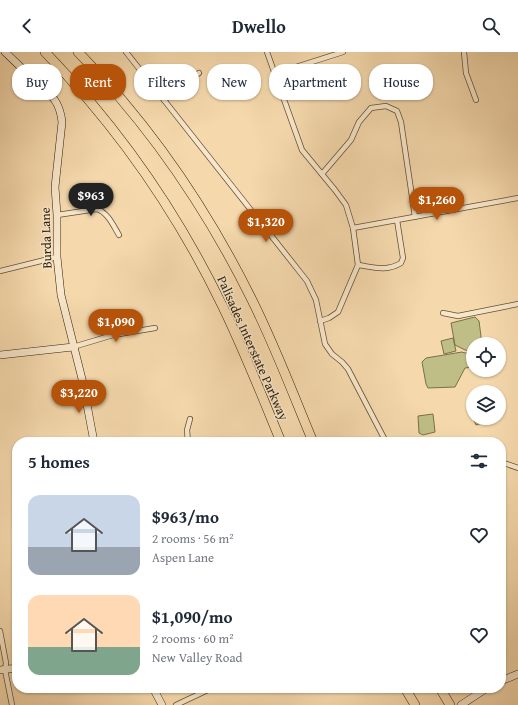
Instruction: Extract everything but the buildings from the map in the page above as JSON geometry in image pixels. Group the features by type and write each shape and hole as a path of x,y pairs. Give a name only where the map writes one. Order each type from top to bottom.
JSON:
{"highway":[{"name":"Palisades Interstate Parkway","path":"45,52 118,136 159,194 210,280 229,318 279,437"},
{"name":"Palisades Interstate Parkway","path":"78,52 118,96 150,135 184,181 211,224 236,268 261,319 311,437"},
{"path":"408,693 415,705"},
{"path":"443,693 450,705"}],"street":[{"name":"Burda Lane","path":"5,52 54,99 62,113 55,187 57,257 61,295 83,383 93,437"},
{"path":"126,52 136,64"},
{"path":"267,52 271,64"},
{"path":"304,64 343,52"},
{"path":"464,52 466,72 476,100"},
{"path":"164,100 306,281 316,300 324,344 348,369 383,437"},
{"path":"284,100 302,150 346,205 353,228 358,265 338,312 329,318 320,321"},
{"path":"322,174 351,140 359,122 371,108 386,106 397,111 401,122 416,217"},
{"path":"353,228 518,198"},
{"path":"57,215 97,209 103,211 119,235"},
{"path":"358,265 388,269 401,263 403,258 397,220"},
{"path":"0,271 57,257"},
{"path":"443,313 458,316 518,304"},
{"path":"0,355 74,347 113,335 155,328"},
{"path":"188,437 187,430 190,419"},
{"path":"506,464 518,468"},
{"path":"0,631 6,663 2,670 12,705"},
{"path":"2,670 12,669"},
{"path":"506,679 518,674"},
{"path":"156,693 162,705"},
{"path":"176,705 201,693"},
{"path":"461,705 480,693"}],"shaded area":[{"path":"475,317 479,321 481,337 466,337 465,350 455,345 451,323"},
{"path":"453,338 456,351 444,354 441,341"},
{"path":"462,352 465,353 466,368 455,387 428,388 422,362 426,358"},
{"path":"433,414 435,432 423,435 419,433 418,416"}]}
